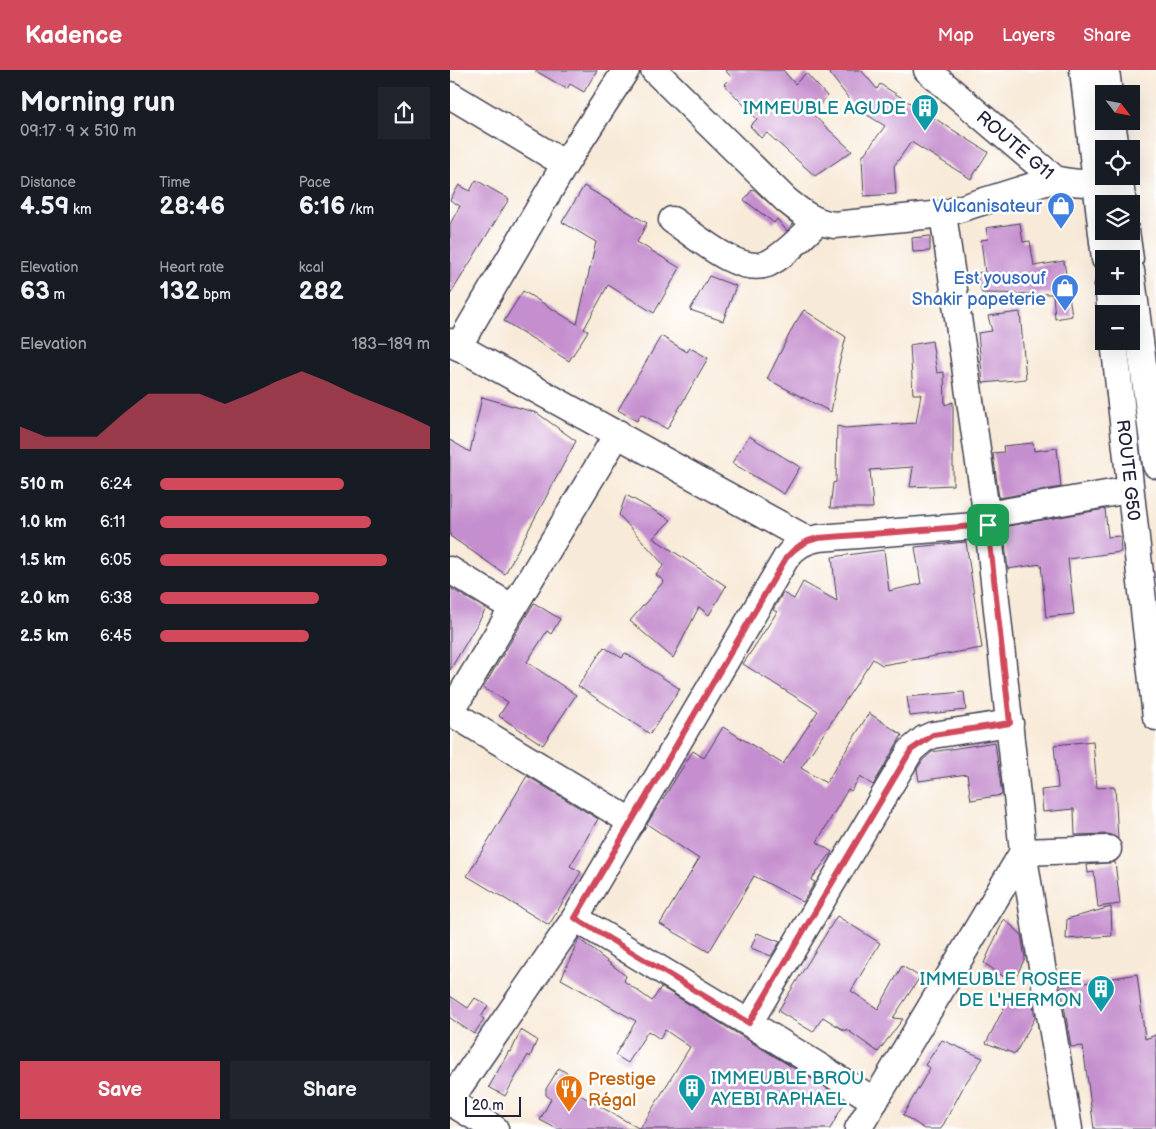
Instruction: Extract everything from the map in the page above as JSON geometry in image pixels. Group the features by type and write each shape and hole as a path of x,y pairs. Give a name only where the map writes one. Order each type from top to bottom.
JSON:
{"street":[{"path":"626,70 565,164 454,344 618,433 808,540"},
{"path":"654,70 786,200 804,215 818,222 834,225 943,214 1055,179"},
{"name":"ROUTE G11","path":"927,70 1055,179 1071,184 1115,186"},
{"path":"1083,70 1115,186 1106,250"},
{"path":"1106,70 1108,85"},
{"path":"450,95 565,164"},
{"path":"943,214 988,520 1023,852 1069,1129"},
{"path":"672,220 737,264 752,267 767,264 818,222"},
{"name":"ROUTE G50","path":"1134,295 1156,465"},
{"name":"ROUTE G50","path":"1115,350 1129,490 1156,717"},
{"path":"618,433 450,713 632,822"},
{"path":"495,1129 450,1101 575,918 786,558 794,548 808,540 988,520 1129,490"},
{"path":"450,570 513,608"},
{"path":"749,1023 911,750 933,735 1010,723"},
{"path":"1023,852 1108,849"},
{"path":"858,1129 1023,852"},
{"path":"575,918 875,1101"}],"building":[{"path":"534,70 597,70 584,92 570,84 567,89"},
{"path":"725,70 783,70 795,84 806,73 827,96 812,114 852,151 815,176 767,133 761,138 750,126 757,119 724,84 731,77"},
{"path":"827,70 861,70 877,89 880,84 988,152 971,179 911,142 894,166 896,194 864,196 862,157 885,126 856,108"},
{"path":"476,180 509,199 450,295 450,224 460,206 450,200 459,185 470,191"},
{"path":"584,186 647,223 637,242 680,268 654,313 608,285 584,329 588,331 569,361 504,321 523,291 577,324 596,242 562,222"},
{"path":"753,189 793,224 787,231 777,219 774,223 744,200"},
{"path":"1020,223 1023,242 1030,241 1034,266 1064,261 1072,316 1055,319 1053,294 982,293 976,273 985,273 981,240 988,239 986,228"},
{"path":"930,236 930,251 913,252 912,238"},
{"path":"709,276 736,286 723,321 690,310"},
{"path":"804,310 846,337 838,368 831,412 767,379 794,325"},
{"path":"1020,312 1026,379 983,383 978,333 992,331 988,316"},
{"path":"661,336 687,352 690,348 708,358 667,429 641,414 637,421 618,410"},
{"path":"932,341 937,373 944,372 945,405 953,402 953,485 910,487 913,467 870,470 873,508 830,508 833,483 836,482 837,426 845,428 916,423 921,394 913,394 910,345"},
{"path":"482,397 537,413 576,441 505,574 450,536 450,440 470,452"},
{"path":"749,436 800,467 784,494 732,463"},
{"path":"1033,443 1034,451 1057,448 1061,487 999,498 993,453 1004,452 1003,446"},
{"path":"626,495 671,520 653,538 726,586 709,615 699,607 673,658 630,621 664,581 656,575 664,565 619,515"},
{"path":"1105,509 1108,537 1120,536 1121,552 1068,559 1074,614 1046,617 1041,564 1008,569 1003,527"},
{"path":"966,542 982,648 882,665 873,659 801,768 826,783 869,713 902,735 873,785 860,777 851,791 848,789 817,842 832,852 811,880 815,882 803,902 754,876 709,952 660,924 699,859 647,824 693,751 704,758 723,727 783,764 818,711 743,664 777,612 773,610 783,593 794,599 803,582 837,601 832,557 884,550 889,591 921,584 915,547"},
{"path":"450,588 486,609 450,670"},
{"path":"534,603 560,619 551,634 547,631 527,662 576,695 543,745 499,716 508,702 483,688"},
{"path":"604,647 622,658 625,653 680,689 650,734 578,686"},
{"path":"964,692 966,710 910,716 907,697"},
{"path":"1093,741 1097,788 1115,787 1118,839 1108,834 1075,835 1074,809 1043,812 1041,790 1058,788 1054,745"},
{"path":"995,742 1002,795 971,800 967,774 919,781 917,769 932,752"},
{"path":"527,776 598,819 570,866 581,872 549,925 467,876"},
{"path":"1115,862 1120,904 1098,907 1094,872 1088,873 1087,865"},
{"path":"1111,907 1112,936 1066,939 1067,919"},
{"path":"837,916 880,943 851,991 878,1009 902,966 920,977 893,1018 903,1019 878,1052 846,1029 845,1031 823,1017 813,1032 778,1011"},
{"path":"1004,919 1021,934 1025,958 1013,983 984,963"},
{"path":"757,933 780,942 771,956 751,948"},
{"path":"579,939 626,976 624,981 652,1001 661,987 846,1100 830,1129 640,1129 690,1047 665,1030 660,1039 648,1031 628,1063 615,1055 636,1021 561,979"},
{"path":"1137,974 1145,1039 1156,1035 1156,1129 1094,1129 1083,1046 1071,1047 1061,987"},
{"path":"450,996 468,1008 475,998 488,1006 481,1017 484,1019 474,1034 450,1018"},
{"path":"1010,996 1033,1006 1035,1018 1015,1054 986,1043"},
{"path":"521,1030 537,1040 530,1057 528,1055 505,1096 489,1087 509,1051 511,1052"},
{"path":"942,1040 983,1058 965,1084 941,1129 925,1129 903,1115 930,1068 925,1065"},
{"path":"559,1068 573,1077 566,1087 640,1129 557,1129 540,1120 551,1099 546,1095 546,1089"}],"place":[{"name":"IMMEUBLE AGUDE","path":"925,132"},
{"name":"Vulcanisateur","path":"1061,230"},
{"name":"Est yousouf Shakir papeterie","path":"1065,312"},
{"name":"IMMEUBLE ROSEE DE L'HERMON","path":"1101,1013"},
{"name":"IMMEUBLE BROU AYEBI RAPHAEL","path":"692,1112"},
{"name":"Prestige Régal","path":"569,1113"}],"route":[{"path":"988,525 1010,723 933,735 924,739 911,750 749,1023 575,918 786,558 794,548 808,540 818,538 988,525"}]}
